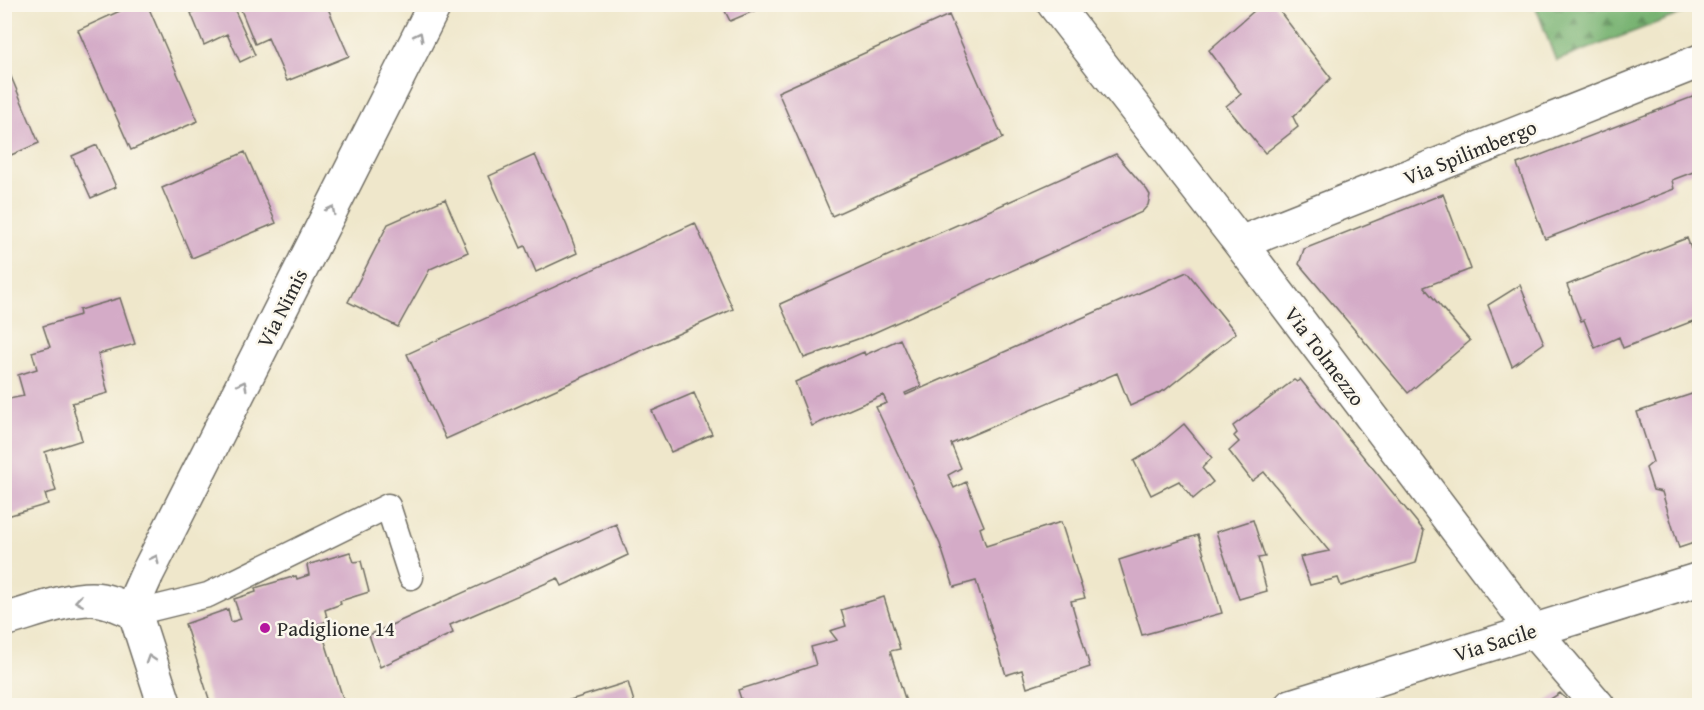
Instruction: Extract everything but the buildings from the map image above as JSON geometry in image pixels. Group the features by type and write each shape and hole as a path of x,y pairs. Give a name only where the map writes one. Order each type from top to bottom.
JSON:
{"street":[{"name":"Via Nimis","path":"135,613 138,594 147,574 435,4"},
{"name":"Via Tolmezzo","path":"1054,4 1240,243 1533,630 1598,705"},
{"name":"Via Spilimbergo","path":"1240,243 1700,61"},
{"name":"Via Sacile","path":"1291,705 1700,579"},
{"path":"4,620 61,603 90,599 114,603 135,613 165,705"}],"lane":[{"path":"135,613 208,595 388,506 411,577"}],"green space":[{"path":"1699,4 1699,7 1556,61 1535,5"}],"place":[{"name":"Padiglione 14","path":"265,628"}]}
